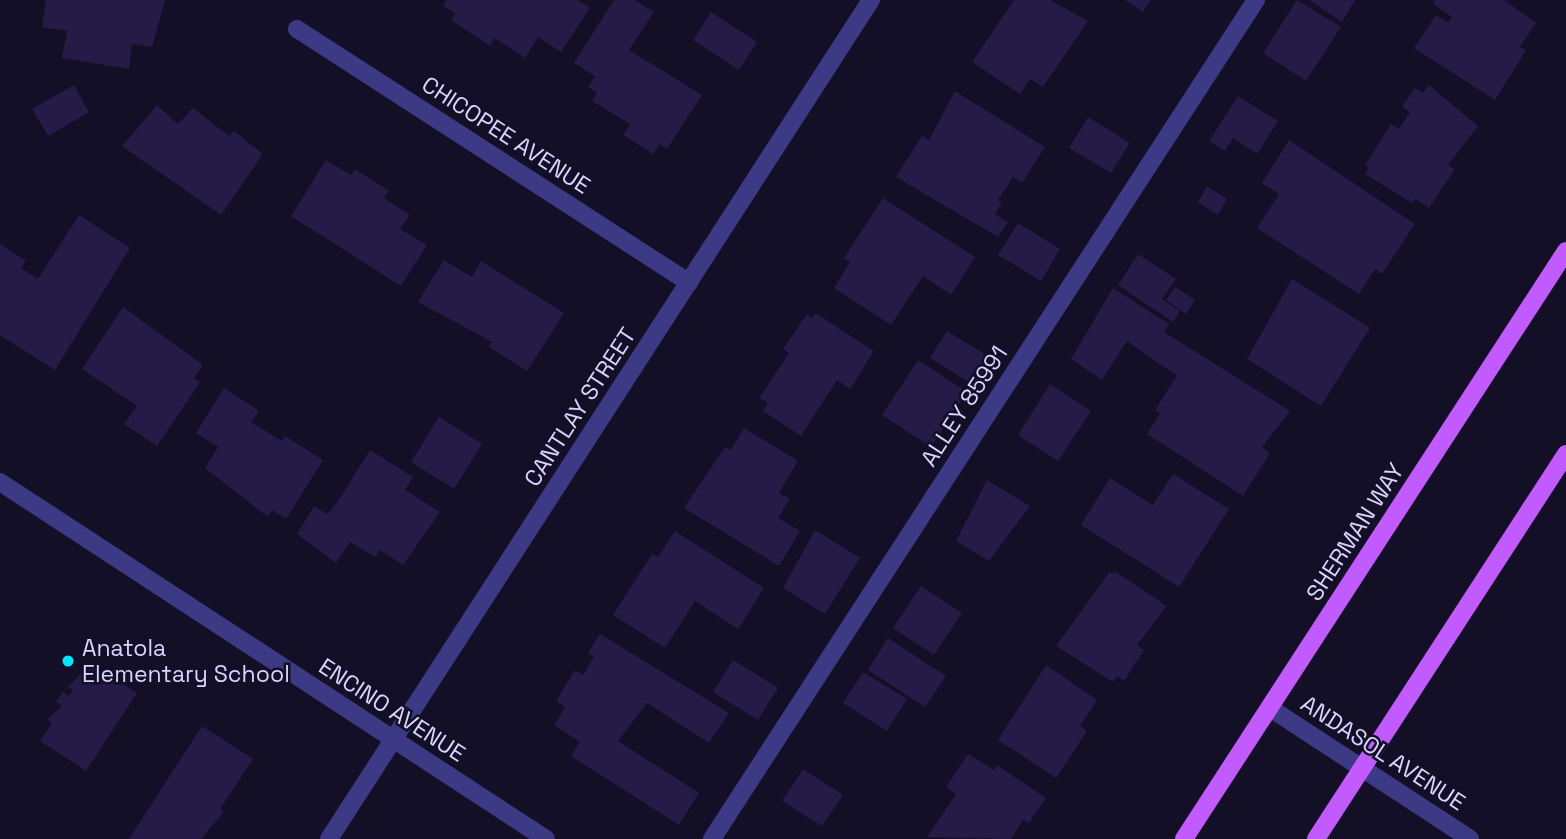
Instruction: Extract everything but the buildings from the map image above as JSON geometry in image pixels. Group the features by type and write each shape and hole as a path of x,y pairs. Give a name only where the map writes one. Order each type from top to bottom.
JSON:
{"main road":[{"name":"SHERMAN WAY","path":"1184,839 1566,251"},
{"path":"1316,839 1566,454"}],"street":[{"name":"CANTLAY STREET","path":"329,839 870,0"},
{"name":"ALLEY 85991","path":"712,839 1256,0"},
{"name":"CHICOPEE AVENUE","path":"297,29 688,283"},
{"name":"ENCINO AVENUE","path":"0,482 546,839"},
{"name":"ANDASOL AVENUE","path":"1270,708 1470,839"}],"place":[{"name":"Anatola Elementary School","path":"68,661"}]}
